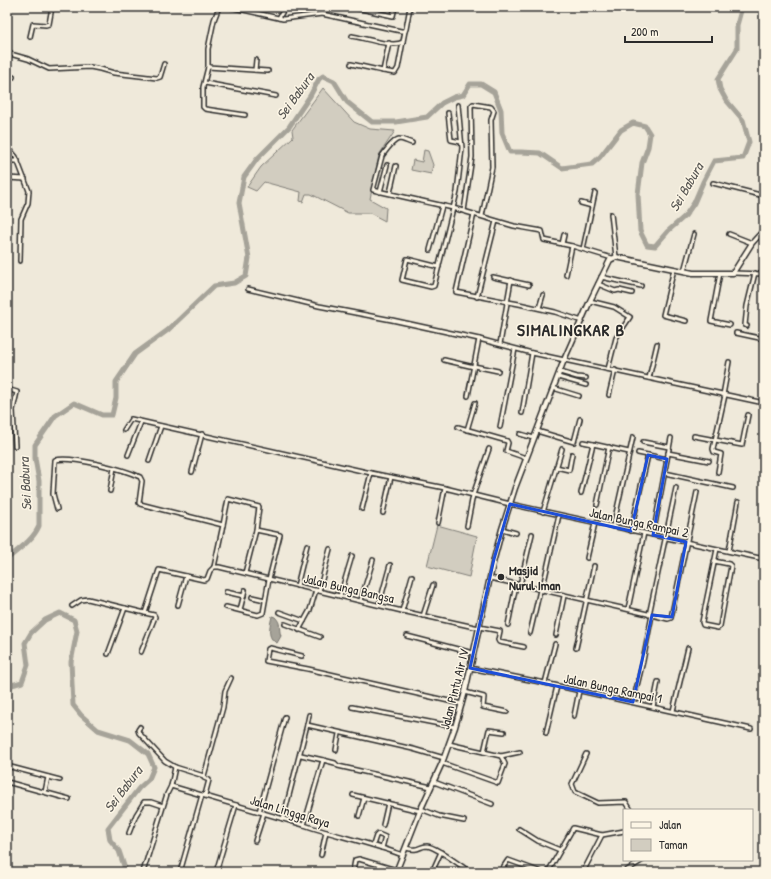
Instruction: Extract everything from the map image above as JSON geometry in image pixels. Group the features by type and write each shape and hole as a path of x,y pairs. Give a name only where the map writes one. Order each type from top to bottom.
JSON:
{"main road":[{"path":"614,258 697,273 733,273 752,243 764,230"},
{"name":"Jalan Pintu Air IV","path":"396,871 443,761 455,727 465,692 502,529 526,458 538,431 564,360 601,277 614,258"}],"street":[{"path":"30,37 33,24 48,24 52,7"},
{"path":"218,7 208,49 208,67 203,87 204,108 245,116"},
{"path":"230,7 285,19 322,14 395,31 405,31"},
{"path":"279,18 285,7"},
{"path":"352,7 368,9 393,16 396,7"},
{"path":"351,64 383,71 396,72 410,7"},
{"path":"352,36 389,43 398,44 403,42"},
{"path":"383,71 389,43"},
{"path":"7,53 28,59 49,69 90,68 100,69 114,74 157,78 160,77 164,64"},
{"path":"255,70 256,60"},
{"path":"208,67 268,71"},
{"path":"7,76 13,77"},
{"path":"205,83 276,96"},
{"path":"464,211 472,157 471,106 473,104 491,107 494,111 491,120 492,167 482,216"},
{"path":"439,267 407,259 402,280 433,287 439,267 457,192 462,148 458,105"},
{"path":"448,114 451,140 461,142"},
{"path":"412,143 397,140 383,155 373,190 453,208 514,226 542,231 544,240 614,258 611,214"},
{"path":"7,146 18,161 30,196 21,219 20,262"},
{"path":"7,161 18,161"},
{"path":"380,192 386,165"},
{"path":"390,194 396,166"},
{"path":"7,178 25,180"},
{"path":"713,183 764,196"},
{"path":"583,249 595,193"},
{"path":"580,203 592,206"},
{"path":"430,250 442,206"},
{"path":"474,214 456,292 539,308 582,320"},
{"path":"477,297 496,221"},
{"path":"684,271 694,234"},
{"path":"729,234 752,243"},
{"path":"562,244 564,235"},
{"path":"566,275 572,246"},
{"path":"674,269 663,315 686,321"},
{"path":"720,273 712,321 730,325"},
{"path":"733,273 764,274"},
{"path":"747,326 745,325 747,309 755,273"},
{"path":"493,277 529,285"},
{"path":"601,277 640,286"},
{"path":"500,344 511,280"},
{"path":"598,284 615,291 619,290 632,293"},
{"path":"248,289 319,306 479,339 532,353 764,403"},
{"path":"539,308 543,295"},
{"path":"590,301 614,307 630,317 616,338 608,369"},
{"path":"736,333 764,339"},
{"path":"468,396 479,339"},
{"path":"649,378 657,344"},
{"path":"500,427 515,349"},
{"path":"522,413 532,353"},
{"path":"444,360 498,372"},
{"path":"718,472 721,454 715,453 713,450 729,362"},
{"path":"610,395 615,370"},
{"path":"560,372 586,378"},
{"path":"558,377 586,385"},
{"path":"553,388 579,396"},
{"path":"7,389 17,392 14,410 15,446"},
{"path":"467,430 474,404"},
{"path":"7,407 14,410"},
{"path":"694,436 742,445 748,415"},
{"path":"124,430 130,419 140,422 128,455"},
{"path":"538,431 574,442 580,419"},
{"name":"Jalan Bunga Rampai 2","path":"140,422 202,434 370,473 445,488 543,512 764,559"},
{"path":"149,461 161,426"},
{"path":"458,427 507,441 506,451 526,458"},
{"path":"192,472 202,434"},
{"path":"520,434 534,438"},
{"path":"613,527 633,437"},
{"path":"653,535 671,438"},
{"path":"583,442 629,452"},
{"path":"642,442 669,448"},
{"path":"581,493 593,444"},
{"path":"597,505 609,447"},
{"path":"467,526 473,495 489,449"},
{"path":"543,512 562,449"},
{"path":"638,453 667,459"},
{"path":"668,453 709,460"},
{"path":"556,467 569,470 572,454"},
{"path":"631,531 648,455"},
{"path":"57,509 53,494 55,460 84,461 114,468 135,475 142,480 140,504 223,525"},
{"path":"110,491 114,468"},
{"path":"362,509 370,473"},
{"path":"665,473 733,488"},
{"path":"383,513 391,477"},
{"path":"438,523 445,488"},
{"path":"633,702 643,660 665,537 676,488"},
{"path":"490,578 586,601 668,619 671,618 696,492"},
{"path":"145,613 159,570 207,579 210,571 214,567 228,499 259,507 256,530 245,573"},
{"path":"729,551 738,502"},
{"path":"530,633 559,515"},
{"path":"587,558 595,523"},
{"path":"502,529 516,533"},
{"path":"226,607 261,614 263,612 269,579 280,535 256,530"},
{"path":"628,609 644,533"},
{"path":"508,625 532,534"},
{"path":"297,586 308,546"},
{"path":"300,630 318,591 330,549"},
{"path":"714,561 729,564 731,566 720,626 718,628 703,625 702,622 714,561 717,549"},
{"path":"340,596 352,556"},
{"path":"361,600 373,560"},
{"path":"379,605 390,565"},
{"path":"576,648 594,566"},
{"name":"Jalan Bunga Bangsa","path":"214,567 361,600 423,616 500,631 499,642 524,647"},
{"path":"178,605 186,576"},
{"path":"402,611 412,576"},
{"path":"423,616 433,585"},
{"path":"240,610 245,590"},
{"path":"226,592 244,596"},
{"path":"556,635 564,596"},
{"path":"252,597 265,600"},
{"path":"72,606 82,600 88,599 154,615 155,617 140,652"},
{"path":"108,654 125,608"},
{"path":"279,612 304,621"},
{"path":"285,624 320,637"},
{"path":"407,636 474,653"},
{"path":"545,683 555,644"},
{"path":"302,656 270,648 268,649 266,661 462,704"},
{"path":"673,712 688,648"},
{"name":"Jalan Bunga Rampai 1","path":"470,668 633,702 750,729"},
{"path":"204,776 223,707 225,691 231,678"},
{"path":"653,707 658,682"},
{"path":"546,733 556,686"},
{"path":"574,716 579,691"},
{"path":"465,692 484,697 482,707 507,712"},
{"path":"352,707 455,727"},
{"path":"283,819 301,755 309,715"},
{"path":"259,812 284,717"},
{"path":"308,726 390,744 443,761 498,783 505,764 501,756"},
{"path":"140,727 138,732 165,761 175,767 204,776 204,778 209,780 203,795 180,872"},
{"path":"484,752 489,730 504,732"},
{"path":"336,750 339,734"},
{"path":"449,744 501,756 520,752"},
{"path":"586,754 572,784 575,792 598,803 626,802 630,809"},
{"path":"301,755 335,763 338,766 431,788"},
{"path":"304,825 323,760"},
{"path":"7,766 60,780"},
{"path":"143,872 163,806 171,786 175,767"},
{"path":"45,792 48,777"},
{"path":"7,782 69,799"},
{"path":"434,782 492,804"},
{"name":"Jalan Lingga Raya","path":"171,786 403,855"},
{"path":"353,795 464,821"},
{"path":"359,816 364,798"},
{"path":"129,834 136,815 144,802 151,802 163,806"},
{"path":"383,825 388,803"},
{"path":"216,872 236,805"},
{"path":"255,841 264,813"},
{"path":"520,828 538,841 560,850"},
{"path":"548,872 573,828 602,835 623,831"},
{"path":"321,855 326,832"},
{"path":"373,845 378,834 385,837 382,848"},
{"path":"584,872 602,835"},
{"path":"406,848 416,850 426,846 441,852 470,872"},
{"path":"432,872 441,852"},
{"path":"353,871 355,860 359,859 396,871"},
{"path":"500,872 508,860 542,872"},
{"path":"624,872 641,861"}],"highlighted area":[{"path":"648,455 667,459 653,535 686,542 672,617 652,615 633,702 470,668 494,559 510,504 631,531"}],"green space":[{"path":"323,88 354,122 370,129 395,131 379,155 370,199 386,208 385,221 370,213 348,213 311,194 306,194 303,202 300,201 301,192 264,182 256,191 247,187 261,167 293,137 292,130"},
{"path":"424,150 428,151 433,165 431,174 411,170 413,160 422,162"},
{"path":"437,525 477,536 469,577 427,566"}],"shaded area":[{"path":"272,616 277,619 279,624 281,636 277,643 271,638 270,635"}],"waterway":[{"name":"Sei Babura","path":"7,559 33,536 39,526 39,481 35,458 35,445 55,416 74,403 102,415 112,415 116,398 116,382 135,354 168,330 214,286 234,283 246,276 249,258 239,203 244,177 257,159 289,127 310,96 319,79 323,76 334,81 347,102 372,122 396,122 427,117 442,103 454,97 463,95 470,84 481,84 494,92 501,110 502,133 510,152 540,153 562,168 592,164 600,157 621,130 633,123 645,126 650,134 648,147 642,163 638,194 640,231 647,245 655,246 668,231 685,216 694,203 714,161 743,158 749,142 743,120 726,100 720,89 718,79 737,49 737,25 742,7"},
{"name":"Sei Babura","path":"7,676 12,685 22,682 28,665 25,643 31,633 45,620 60,613 74,620 77,631 71,662 73,705 81,715 98,730 130,740 148,754 154,767 149,779 139,788 108,828 110,840 119,851 126,872"}],"place":[{"name":"Masjid Nurul Iman","path":"501,577"}],"district":[{"name":"SIMALINGKAR B","path":"571,330"}]}
